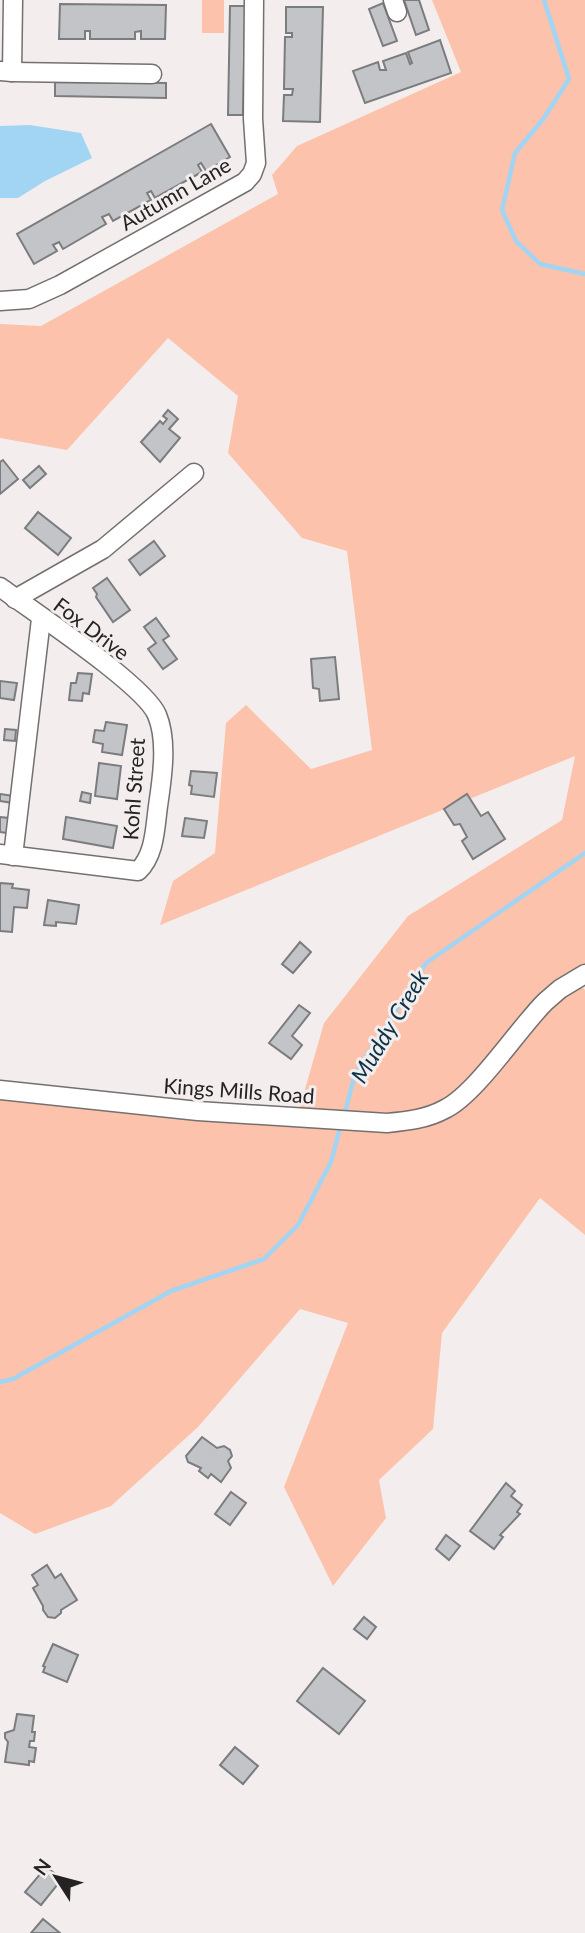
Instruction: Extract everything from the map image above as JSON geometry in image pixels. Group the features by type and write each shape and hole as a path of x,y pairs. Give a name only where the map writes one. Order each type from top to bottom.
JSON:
{"street":[{"path":"13,0 6,72 152,74"},
{"name":"Autumn Lane","path":"0,302 29,299 60,285 245,182 252,174 256,163 253,120 254,0"},
{"path":"15,599 103,549 194,472"},
{"name":"Fox Drive","path":"0,587 103,663 153,707"},
{"path":"6,855 41,619"},
{"name":"Kohl Street","path":"6,855 138,871 144,865 151,852 159,802 162,745 160,724 153,707"},
{"name":"Kings Mills Road","path":"0,1090 198,1111 387,1123 410,1121 432,1115 457,1101 545,1002 585,974"}],"shaded area":[{"path":"202,0 224,0 224,33 202,33"},
{"path":"432,0 585,0 585,974 577,981 585,990 585,1235 540,1198 442,1333 433,1429 379,1480 386,1518 333,1586 284,1487 348,1323 300,1309 198,1427 111,1506 35,1534 0,1513 0,1089 297,1117 324,1023 408,916 562,820 575,756 160,925 173,881 215,853 226,723 246,705 311,769 372,750 347,551 302,538 228,453 238,396 168,338 67,450 0,438 0,324 41,326 278,194 272,175 297,146 461,72","holes":["441,1109 387,1123 308,1117"]}],"water":[{"path":"30,125 81,133 92,158 45,181 18,198 0,198 0,126"}],"building":[{"path":"404,0 419,0 429,30 416,35"},
{"path":"383,3 397,41 383,46 369,9"},
{"path":"60,4 166,5 165,39 141,39 141,31 135,32 135,39 90,39 90,31 85,31 85,39 59,39"},
{"path":"230,6 245,6 243,115 228,115"},
{"path":"286,7 323,7 320,122 283,121 284,95 292,95 293,89 284,89 285,37 292,37 292,33 286,33"},
{"path":"440,40 451,73 365,103 353,71 378,62 380,70 386,70 383,61 406,53 410,64 412,63 408,52"},
{"path":"55,82 166,83 166,98 55,96"},
{"path":"211,124 230,157 206,171 201,163 198,165 202,172 155,198 151,191 147,193 151,200 113,221 109,214 102,217 106,224 63,249 59,242 53,245 57,251 34,264 17,234"},
{"path":"168,410 178,419 169,429 180,438 160,462 141,442 160,421 163,424 167,419 163,416"},
{"path":"3,460 18,479 0,494 0,462"},
{"path":"39,466 46,474 30,488 23,480"},
{"path":"38,512 71,538 58,555 25,528"},
{"path":"154,541 165,556 140,575 129,560"},
{"path":"107,578 130,610 113,622 93,588"},
{"path":"156,618 169,636 163,640 177,659 163,669 148,649 156,643 144,627"},
{"path":"335,657 339,699 320,701 319,689 313,688 311,659"},
{"path":"78,673 92,674 89,694 83,693 82,701 69,700 71,683 76,683"},
{"path":"0,681 17,683 14,700 0,698"},
{"path":"106,722 127,725 122,755 102,752 103,744 93,742 95,730 104,731"},
{"path":"5,729 16,730 15,741 4,740"},
{"path":"99,763 121,766 117,799 95,796"},
{"path":"191,771 217,773 214,797 191,794"},
{"path":"82,792 91,794 90,803 80,801"},
{"path":"0,794 14,796 13,803 0,801"},
{"path":"467,794 481,816 488,812 505,839 473,859 462,841 467,837 460,824 454,825 444,809"},
{"path":"0,817 9,818 7,833 0,832"},
{"path":"66,817 117,826 113,848 63,839"},
{"path":"185,818 207,821 204,838 182,836"},
{"path":"0,883 29,890 27,908 14,907 12,932 0,931"},
{"path":"48,900 79,905 76,924 56,922 56,926 44,925"},
{"path":"300,942 311,952 293,973 282,964"},
{"path":"299,1005 310,1013 292,1036 302,1045 291,1059 269,1043"},
{"path":"202,1437 217,1448 224,1446 230,1450 232,1456 228,1461 231,1468 221,1482 211,1474 208,1478 199,1471 201,1468 188,1462 186,1456"},
{"path":"506,1483 515,1491 511,1496 522,1505 517,1512 520,1514 500,1535 503,1537 494,1549 470,1531"},
{"path":"231,1492 246,1503 230,1525 215,1514"},
{"path":"446,1535 460,1546 449,1560 436,1549"},
{"path":"47,1565 55,1578 61,1574 77,1600 61,1610 55,1618 48,1617 33,1588 38,1585 32,1575"},
{"path":"364,1617 376,1627 367,1639 354,1629"},
{"path":"53,1644 78,1655 67,1682 43,1672"},
{"path":"323,1668 365,1701 339,1734 297,1701"},
{"path":"17,1714 34,1716 34,1741 30,1741 29,1747 36,1748 34,1762 29,1761 29,1765 5,1762 8,1742 5,1733 14,1730"},
{"path":"235,1747 258,1766 243,1784 220,1765"},
{"path":"46,1867 62,1879 41,1905 25,1892"},
{"path":"43,1919 60,1933 31,1933"}],"waterway":[{"name":"Muddy Creek","path":"544,0 569,79 544,118 515,153 502,210 516,241 540,264 585,274"},
{"name":"Muddy Creek","path":"344,1116 355,1074 426,963 585,853"},
{"name":"Muddy Creek","path":"0,1382 13,1379 171,1291 264,1259 298,1225 331,1162 341,1124"}]}
